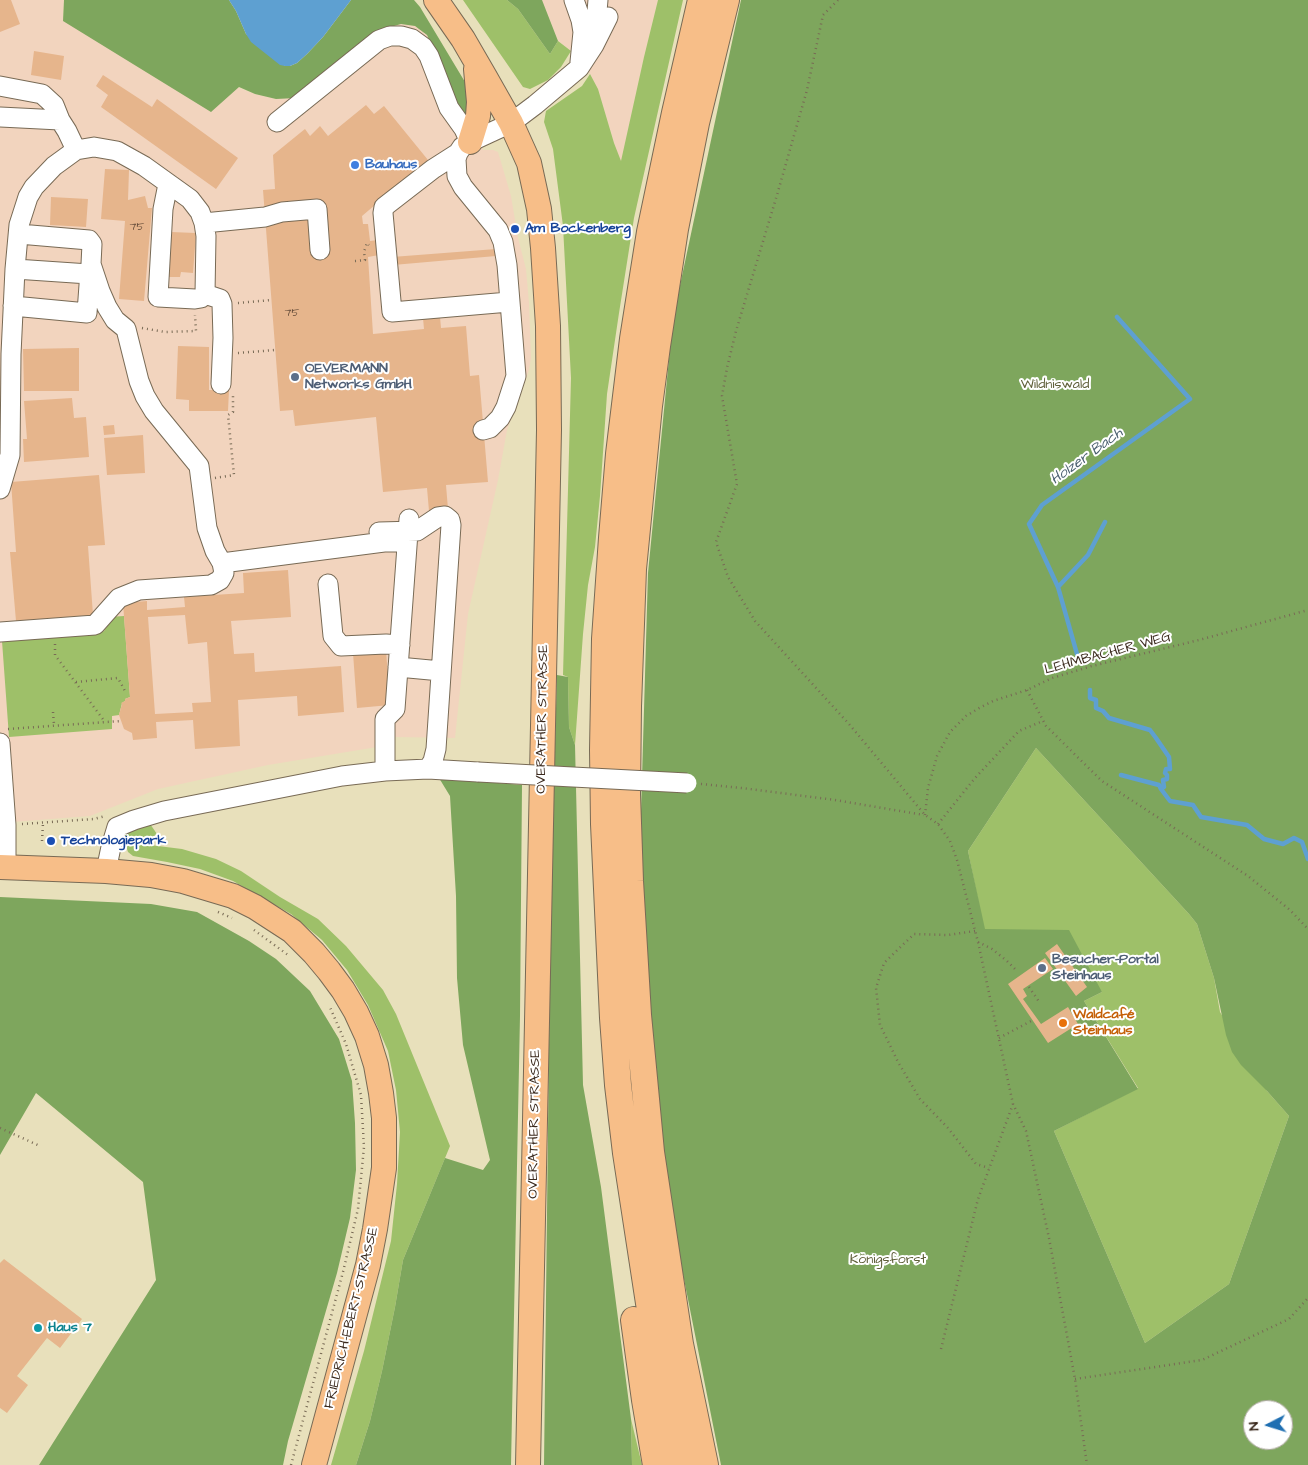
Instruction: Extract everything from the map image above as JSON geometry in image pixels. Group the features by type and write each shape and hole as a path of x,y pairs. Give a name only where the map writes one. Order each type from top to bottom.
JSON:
{"highway":[{"path":"681,1465 660,1367 641,1258 626,1153 612,1018 603,750 606,639 620,454 633,339 650,232 701,0"},
{"path":"705,1465 680,1344 650,1152 638,1015 630,881 627,794 628,706 634,560 649,406 657,346 675,230 696,123 726,0"},
{"path":"612,1018 610,1078 612,1135 627,1268 656,1465"}],"main road":[{"name":"OVERATHER STRASSE","path":"436,0 463,39 511,122 529,163 539,209 543,248 549,368 547,542 528,1465"},
{"path":"464,148 478,116 476,62"},
{"name":"FRIEDRICH-EBERT-STRASSE","path":"3,867 106,871 151,875 183,881 233,896 255,906 292,931 314,953 343,990 356,1012 367,1036 376,1065 384,1118 384,1168 368,1265 314,1465"}],"street":[{"path":"574,0 583,32 578,68"},
{"path":"594,46 598,0"},
{"path":"509,302 392,312 384,207 432,169 464,148 511,122 535,105 578,68 594,46 608,17"},
{"path":"277,122 379,40 390,36 412,39 423,47 430,56 449,108 464,129 464,148 455,165 457,176 463,188 498,230 503,242 507,265 516,376 506,407 500,418 490,428 483,430"},
{"path":"0,86 42,94 54,105 76,150"},
{"path":"0,117 60,120"},
{"path":"0,489 10,455 11,423 5,373 13,306 15,269 12,243 24,208 34,187 54,166 76,150 94,147 117,151 144,166 190,200 200,212 213,222 317,209 320,250"},
{"path":"168,184 163,209 158,297 195,299 201,298 205,294 206,236 213,222"},
{"path":"12,243 89,240 92,244 87,313 13,306"},
{"path":"15,269 90,269"},
{"path":"0,632 95,625 119,598 139,590 211,585 220,580 224,573 222,563 215,551 207,528 199,466 154,411 145,396 139,381 126,329 115,320 107,307 90,269"},
{"path":"205,294 220,299 222,304 221,384"},
{"path":"379,532 416,531 438,517 445,516 450,520 436,749 433,761 428,769"},
{"path":"222,563 384,542 408,531"},
{"path":"385,771 385,719 395,710 408,531"},
{"path":"328,584 333,636 341,646 400,645"},
{"path":"398,666 441,671"},
{"path":"0,743 4,821 3,867"},
{"path":"106,871 118,827 134,820 164,811 342,776 428,769 687,783"}],"path":[{"path":"838,0 822,15 807,90 778,195 726,368 722,396 737,484 716,542 728,577 755,621 849,724 925,815 938,824 950,841 957,860 978,942 1014,1104 1026,1131 1049,1238 1075,1379 1087,1465"},
{"path":"355,261 365,260 364,252"},
{"path":"222,304 271,300"},
{"path":"137,329 165,332 196,331 195,319"},
{"path":"222,355 275,350"},
{"path":"221,384 234,390 233,412 228,414 234,475"},
{"name":"LEHMBACHER WEG","path":"925,815 928,788 937,756 950,732 966,716 981,707 1027,690 1052,678 1092,666 1199,640 1308,610"},
{"path":"55,646 55,655 105,722"},
{"path":"76,682 118,678 125,691"},
{"path":"1027,690 1046,726 1102,781 1248,876 1290,910 1308,929"},
{"path":"53,712 54,725"},
{"path":"0,729 121,720"},
{"path":"938,824 975,778 1019,731 1044,721"},
{"path":"687,783 787,794 925,815"},
{"path":"4,821 43,823 94,819 112,814"},
{"path":"42,841 43,823"},
{"path":"210,909 235,919"},
{"path":"251,928 291,957"},
{"path":"975,931 948,935 914,934 884,963 876,988 880,1025 898,1062 920,1099 948,1128 976,1164 989,1168"},
{"path":"978,942 1007,960 1017,971"},
{"path":"1029,987 1040,1003"},
{"path":"291,1465 358,1209 364,1147 361,1095 346,1044 329,1005"},
{"path":"999,1038 1033,1020"},
{"path":"941,1349 978,1199 1014,1104"},
{"path":"0,1128 40,1146"},
{"path":"1075,1379 1202,1360 1289,1320 1308,1298"}],"shaded area":[{"path":"0,0 64,0 63,21 255,94 276,99 387,28 401,24 415,26 427,35 483,150 498,152 511,196 518,238 526,269 529,303 531,358 529,370 507,430 498,480 468,614 455,738 395,737 377,739 377,747 268,765 158,789 90,816 12,822 0,828"},
{"path":"542,0 658,0 621,162 598,89 590,74 571,51 558,41"}],"green space":[{"path":"64,0 229,0 246,34 285,66 290,66 297,63 323,37 351,0 414,0 465,82 472,98 468,117 459,109 427,35 415,26 401,24 387,28 296,98 276,99 255,94 239,87 211,112 63,21"},
{"path":"463,0 507,0 518,9 550,54 558,41 571,51 561,67 548,80 530,89 523,87"},
{"path":"507,0 542,0 558,41 550,54 518,9"},
{"path":"658,0 683,0 634,218 607,394 600,496 583,634 575,745 569,727 568,677 563,675 571,378 563,226 553,149 544,122 546,111 582,86 590,74 598,89 621,161"},
{"name":"Königsforst","path":"741,0 1308,0 1308,1465 721,1465 672,1219 651,1045 640,846 648,573 673,318","holes":["1036,748 1197,924 1214,978 1226,1035 1232,1052 1241,1065 1289,1116 1229,1284 1145,1343 1054,1131 1138,1089 1084,1001 1102,992 1069,930 985,929 968,851"]},
{"path":"124,616 130,697 122,703 119,715 112,716 112,729 9,737 2,641 96,634 104,631 108,625 109,617"},
{"path":"557,675 568,677 569,727 575,745 583,1085 601,1187 631,1419 632,1465 544,1465 551,877"},
{"path":"1036,748 1197,924 1214,978 1220,1012 1267,1091 1289,1116 1229,1284 1145,1343 1054,1131 1138,1088 1084,1001 1102,992 984,929 968,851"},
{"path":"439,778 522,785 520,1016 511,1465 356,1465 370,1421 382,1371 403,1260 445,1158 483,1170 490,1160 463,1045 457,978 456,896 450,796"},
{"path":"148,821 157,834 142,844 182,849 216,859 241,871 318,919 346,946 383,990 396,1014 450,1146 403,1260 382,1371 370,1421 356,1465 331,1465 364,1351 391,1241 400,1132 396,1090 388,1051 368,1005 347,970 322,940 291,914 233,881 200,869 133,856 128,852 125,835 129,830"},
{"path":"0,897 151,904 197,912 249,941 276,959 310,991 339,1039 352,1081 355,1123 356,1170 350,1218 337,1273 288,1441 283,1465 39,1465 156,1280 143,1182 36,1093 0,1155"},
{"path":"631,1419 642,1465 632,1465"}],"water":[{"path":"229,0 351,0 323,37 307,54 297,63 285,66 280,65 251,42"}],"building":[{"path":"0,0 11,0 20,24 0,32"},
{"path":"34,51 64,56 61,80 31,75"},
{"path":"103,75 152,107 157,99 238,158 216,189 101,107 108,95 96,86"},
{"path":"366,105 374,114 384,106 428,160 362,216 363,224 368,224 370,241 378,240 379,255 368,257 373,334 424,329 423,318 440,317 441,328 466,326 470,376 479,375 488,482 446,485 448,509 429,511 427,488 383,492 376,417 295,426 293,410 280,411 263,190 275,189 273,155 305,129 310,136 320,126 328,136"},
{"path":"105,169 129,170 128,200 145,196 148,208 152,208 144,301 119,299 125,221 101,219"},
{"path":"51,197 88,199 86,227 50,225"},
{"path":"171,232 196,233 193,273 181,272 180,277 167,277"},
{"path":"496,249 496,256 393,265 392,257"},
{"path":"178,346 209,347 209,390 229,390 228,411 189,411 189,400 176,399"},
{"path":"79,348 79,391 24,391 23,349"},
{"path":"72,398 74,418 86,417 89,457 24,462 23,439 27,439 24,401"},
{"path":"114,425 115,434 104,435 103,426"},
{"path":"143,435 145,473 107,475 104,438"},
{"path":"99,475 105,545 88,546 93,615 16,621 10,552 16,552 11,482"},
{"path":"288,570 291,617 231,621 234,654 254,653 255,672 341,666 344,712 298,716 297,696 238,700 240,746 195,749 193,720 156,722 157,738 133,740 132,733 124,729 119,715 121,703 130,697 123,603 147,601 147,610 185,607 184,597 244,593 243,573","holes":["185,615 188,644 207,642 211,702 192,703 193,712 155,714 148,617"]},
{"path":"386,650 390,705 357,708 353,653"},
{"path":"1057,944 1087,987 1076,996 1045,953"},
{"path":"1045,958 1053,969 1023,989 1027,996 1023,999 1041,1024 1068,1007 1078,1024 1048,1043 1008,984"},
{"name":"Haus 7","path":"4,1259 82,1319 60,1348 47,1338 17,1376 28,1385 7,1413 0,1408 0,1263"}],"waterway":[{"name":"Holzer Bach","path":"1077,654 1058,587 1029,524 1042,505 1190,399 1117,317"},
{"path":"1058,587 1088,555 1105,522"},
{"name":"Holzer Bach","path":"1090,690 1090,698 1096,700 1096,708 1103,711 1109,718 1150,730 1156,738 1169,757 1170,769 1166,769 1167,779 1163,780 1164,787 1161,789 1170,801 1193,805 1201,817 1247,825 1264,839 1283,844 1294,838 1302,842 1308,859"},
{"path":"1121,775 1159,785 1161,789"}],"place":[{"name":"Bauhaus","path":"355,165"},
{"name":"Am Bockenberg","path":"515,229"},
{"name":"OEVERMANN Networks GmbH","path":"295,377"},
{"name":"Technologiepark","path":"51,841"},
{"name":"Besucher-Portal Steinhaus","path":"1042,968"},
{"name":"Waldcafé Steinhaus","path":"1063,1023"},
{"name":"Haus 7","path":"38,1328"}],"park label":[{"name":"Wildniswald","path":"1055,385"}]}
